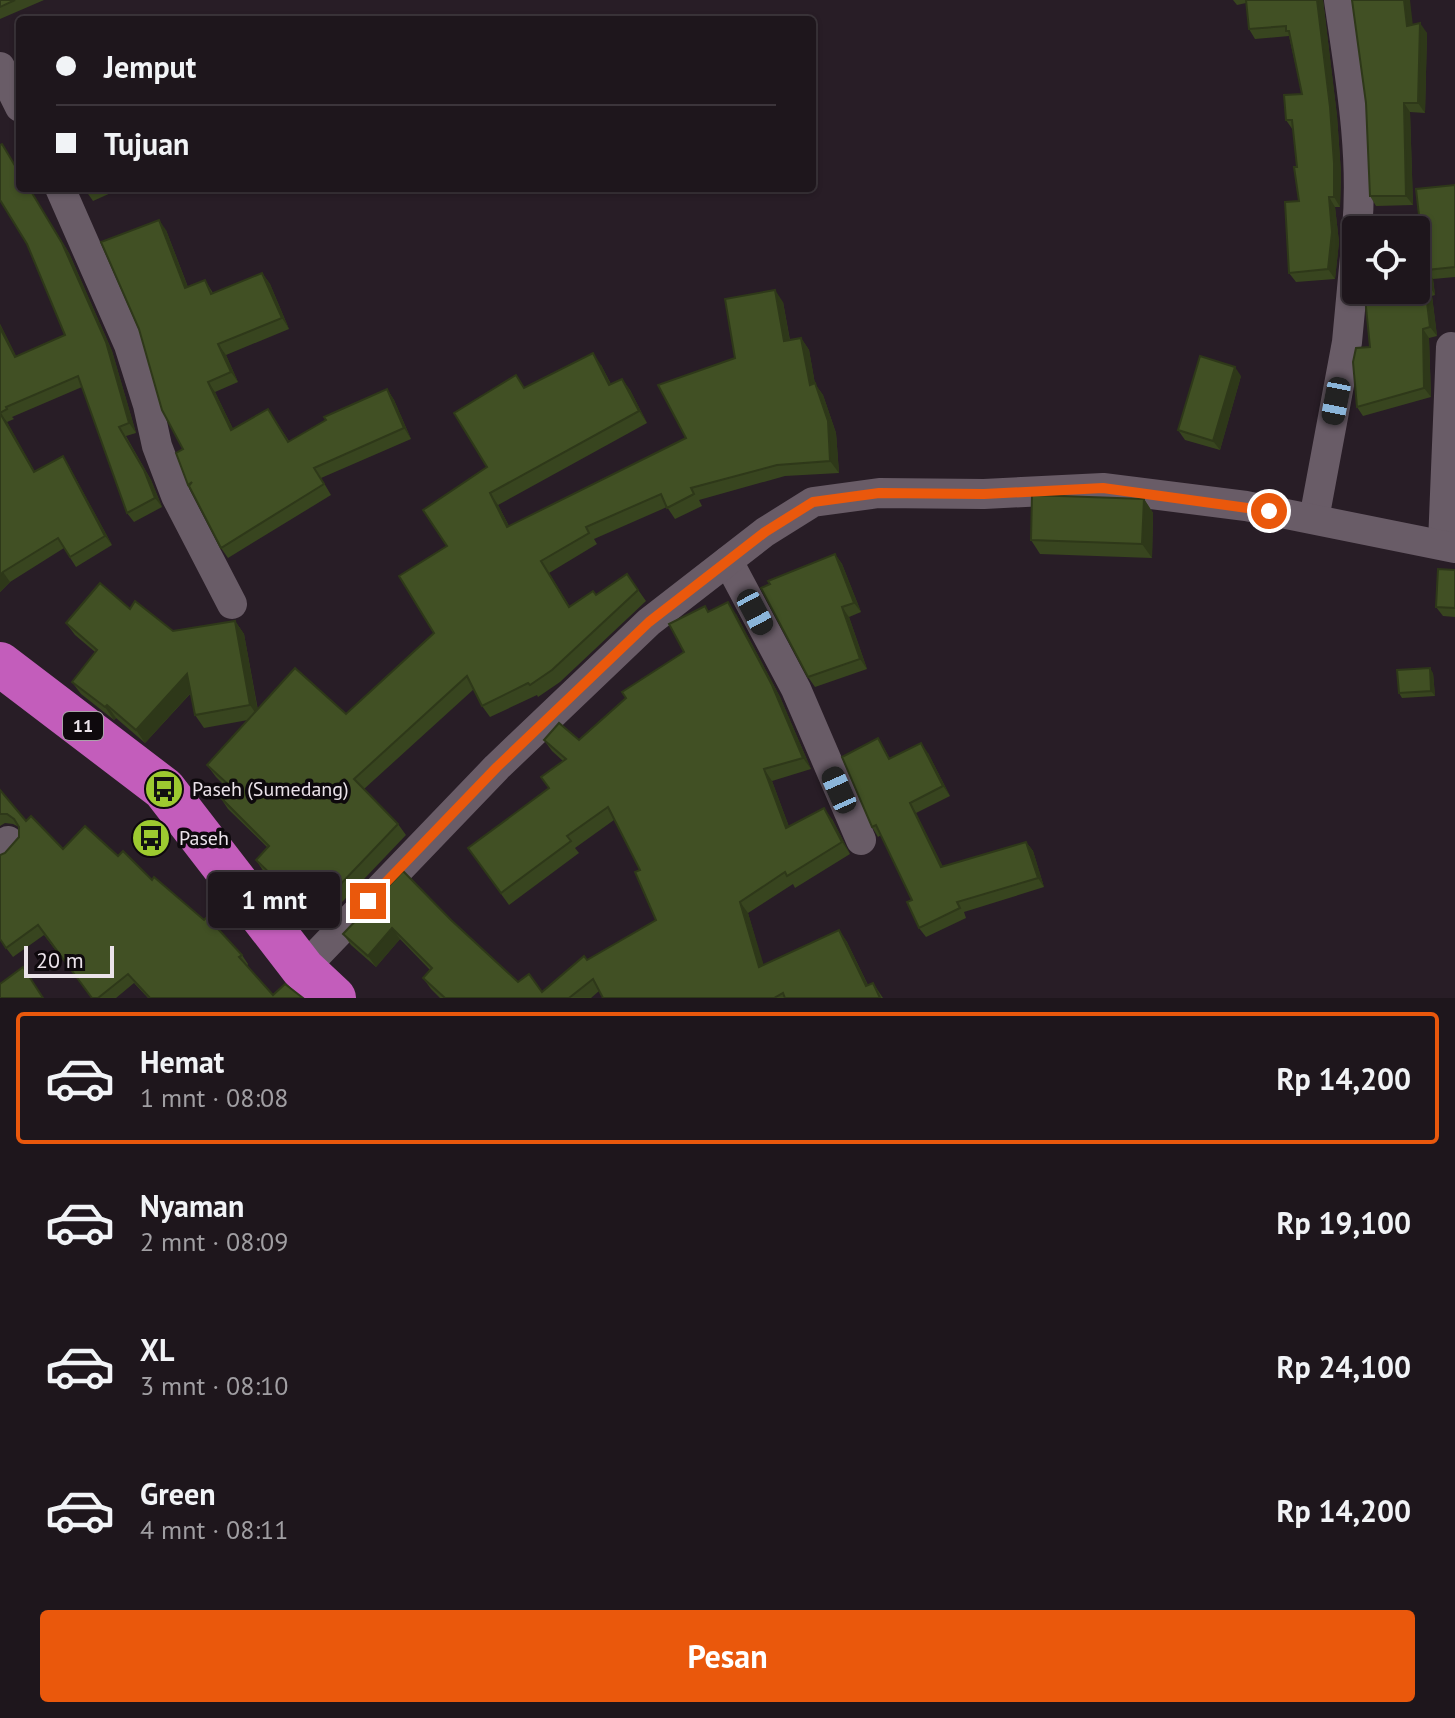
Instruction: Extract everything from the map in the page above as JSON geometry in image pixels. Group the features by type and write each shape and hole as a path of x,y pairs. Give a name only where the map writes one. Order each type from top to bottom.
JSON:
{"highway":[{"name":"11","path":"0,664 164,789 303,969 334,998"}],"street":[{"path":"1339,0 1356,122 1359,216"},
{"path":"0,67 16,99"},
{"path":"62,192 129,345 157,446 176,496 232,604"},
{"path":"1314,519 1347,342 1351,304"},
{"path":"303,969 497,767 649,622 765,532 813,502 879,493 984,494 1103,488 1246,506 1449,546 1451,347"},
{"path":"728,561 796,689 861,840"}],"building":[{"path":"0,0 15,0 0,7"},
{"path":"1246,0 1317,0 1334,163 1334,197 1329,197 1332,232 1328,269 1289,273 1285,202 1299,201 1292,120 1286,120 1284,95 1302,94 1289,31 1286,31 1286,26 1249,29"},
{"path":"1352,0 1404,0 1407,26 1420,23 1418,103 1404,103 1406,196 1370,196 1366,103"},
{"path":"2,144 16,167 16,192 31,192 62,243 106,342 129,423 119,427 144,470 155,498 127,513 78,376 0,413 0,328 15,357 65,335 27,244 0,200"},
{"path":"1455,185 1455,267 1430,270 1430,216 1419,216 1416,189"},
{"path":"159,220 185,288 205,280 211,294 262,273 282,318 218,344 231,372 208,382 231,430 268,409 288,442 326,420 324,417 387,389 404,428 314,468 324,484 221,548 189,486 192,482 188,485 176,453 183,449 162,410 139,329 101,242"},
{"path":"775,290 784,341 801,338 810,385 815,383 828,421 830,461 777,465 691,488 694,494 667,508 661,494 586,527 589,533 541,561 569,607 593,591 596,595 627,574 638,590 552,670 530,685 528,683 482,706 467,676 354,779 398,824 316,910 304,900 301,903 256,860 269,846 220,797 230,786 207,765 295,668 346,714 434,633 399,576 447,546 423,510 487,467 454,413 516,375 524,388 593,353 609,385 622,379 639,411 490,493 507,527 686,438 658,385 735,358 725,299"},
{"path":"1366,304 1427,304 1430,327 1423,329 1424,388 1357,407 1353,362 1356,348 1370,347"},
{"path":"1200,356 1235,367 1213,441 1178,430"},
{"path":"0,413 34,472 63,456 105,536 70,557 58,538 0,575"},
{"path":"1032,495 1144,499 1142,544 1031,540"},
{"path":"835,554 854,603 842,607 860,659 808,677 761,588 770,584 768,581"},
{"path":"1438,569 1455,570 1455,608 1436,607"},
{"path":"100,583 130,609 135,601 173,631 235,621 250,705 195,715 187,674 136,730 107,705 105,707 72,682 97,650 66,623"},
{"path":"728,602 772,685 803,758 764,769 786,828 824,808 842,842 787,876 785,872 740,902 759,967 839,930 866,986 873,983 880,998 785,998 783,993 774,998 603,998 593,979 569,998 445,998 423,978 432,968 392,928 368,956 343,934 403,871 518,982 529,974 542,992 584,956 587,960 656,920 635,872 640,870 608,807 567,836 571,841 501,893 468,848 549,788 541,777 566,759 544,740 559,723 579,740 626,698 622,692 684,652 669,624 705,606 708,612"},
{"path":"1430,668 1431,691 1399,693 1397,670"},
{"path":"878,738 889,759 921,743 943,786 910,803 941,867 1026,842 1038,878 957,902 960,908 919,928 907,902 912,900 876,825 872,827 842,757"},
{"path":"0,790 26,821 31,816 63,849 85,826 118,856 123,851 152,880 154,877 204,920 207,917 273,995 285,984 303,998 150,998 128,974 98,998 92,998 38,925 6,948 0,939 0,855 19,837 19,827 7,814 0,814"},
{"path":"23,967 43,998 0,998 0,984"}],"place":[{"name":"Paseh (Sumedang)","path":"164,789"},
{"name":"Paseh","path":"151,838"}],"route":[{"path":"368,901 497,767 649,622 765,532 813,502 879,493 984,494 1103,488 1269,511"}]}
